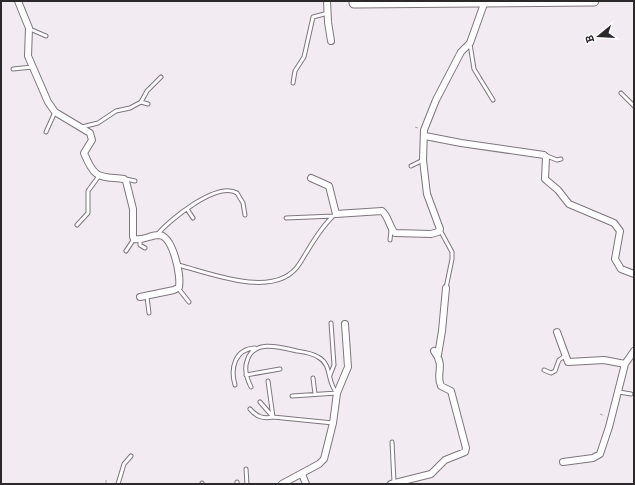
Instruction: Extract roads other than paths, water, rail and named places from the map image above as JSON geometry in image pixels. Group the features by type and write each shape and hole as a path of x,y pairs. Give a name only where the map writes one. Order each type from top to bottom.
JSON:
{"main road":[{"path":"354,2 594,1"}],"street":[{"path":"18,1 29,28 27,53 42,90 55,112 81,127 91,135 92,140 84,153 99,176 124,179 133,209 132,234 137,239 157,235 168,240 178,265 180,283 178,288 143,297"},
{"path":"328,1 331,41"},
{"path":"311,178 329,186 335,215 382,211 387,216 392,229 398,233 431,234 438,232 440,229 427,194 423,160 428,118 464,47 470,43 484,2"},
{"path":"425,136 545,156 545,179 561,194 566,202 614,223 619,228 615,259 621,269 634,274"},
{"path":"393,483 431,474 445,460 465,452 466,448 453,394 448,389 441,386 439,382 440,360 436,353 442,331 446,288"},
{"path":"282,484 302,474 324,459 333,423 337,393 348,367 345,324"},
{"path":"557,332 565,356 569,363 604,360 625,364"},
{"path":"563,462 593,458 600,454 609,427 625,364 634,351"},
{"path":"302,474 306,484"}],"lane":[{"path":"293,83 295,71 304,57 313,17 328,13"},
{"path":"29,28 46,36"},
{"path":"470,43 474,70 493,100"},
{"path":"12,69 32,67"},
{"path":"81,127 98,123 116,111 130,108 141,102 147,92 161,77"},
{"path":"621,93 634,106"},
{"path":"141,102 148,104"},
{"path":"46,132 55,112"},
{"path":"545,156 557,160 561,159"},
{"path":"411,166 423,160"},
{"path":"77,225 88,213 88,191 99,176"},
{"path":"124,179 135,181"},
{"path":"157,235 187,209 214,194 234,191 241,199 245,215"},
{"path":"187,209 193,218"},
{"path":"286,218 335,215"},
{"path":"178,265 253,282 271,282 284,279 296,269 317,237 335,215"},
{"path":"390,240 392,229"},
{"path":"440,229 452,252 446,288"},
{"path":"126,251 137,239 145,248"},
{"path":"178,288 189,302"},
{"path":"143,297 149,313"},
{"path":"330,375 334,365 331,323"},
{"path":"235,385 233,367 237,357 244,350 270,346 313,354 325,362 333,387 337,393"},
{"path":"251,387 246,375 245,366 249,353 255,348"},
{"path":"544,370 553,372 559,360 565,356"},
{"path":"246,375 280,369"},
{"path":"313,378 315,394"},
{"path":"268,381 273,417"},
{"path":"618,392 631,394"},
{"path":"292,396 337,393"},
{"path":"260,402 273,417"},
{"path":"250,409 260,418 273,417 333,423"},
{"path":"392,442 393,483"},
{"path":"118,484 124,464 131,456"},
{"path":"246,469 247,484"}]}
